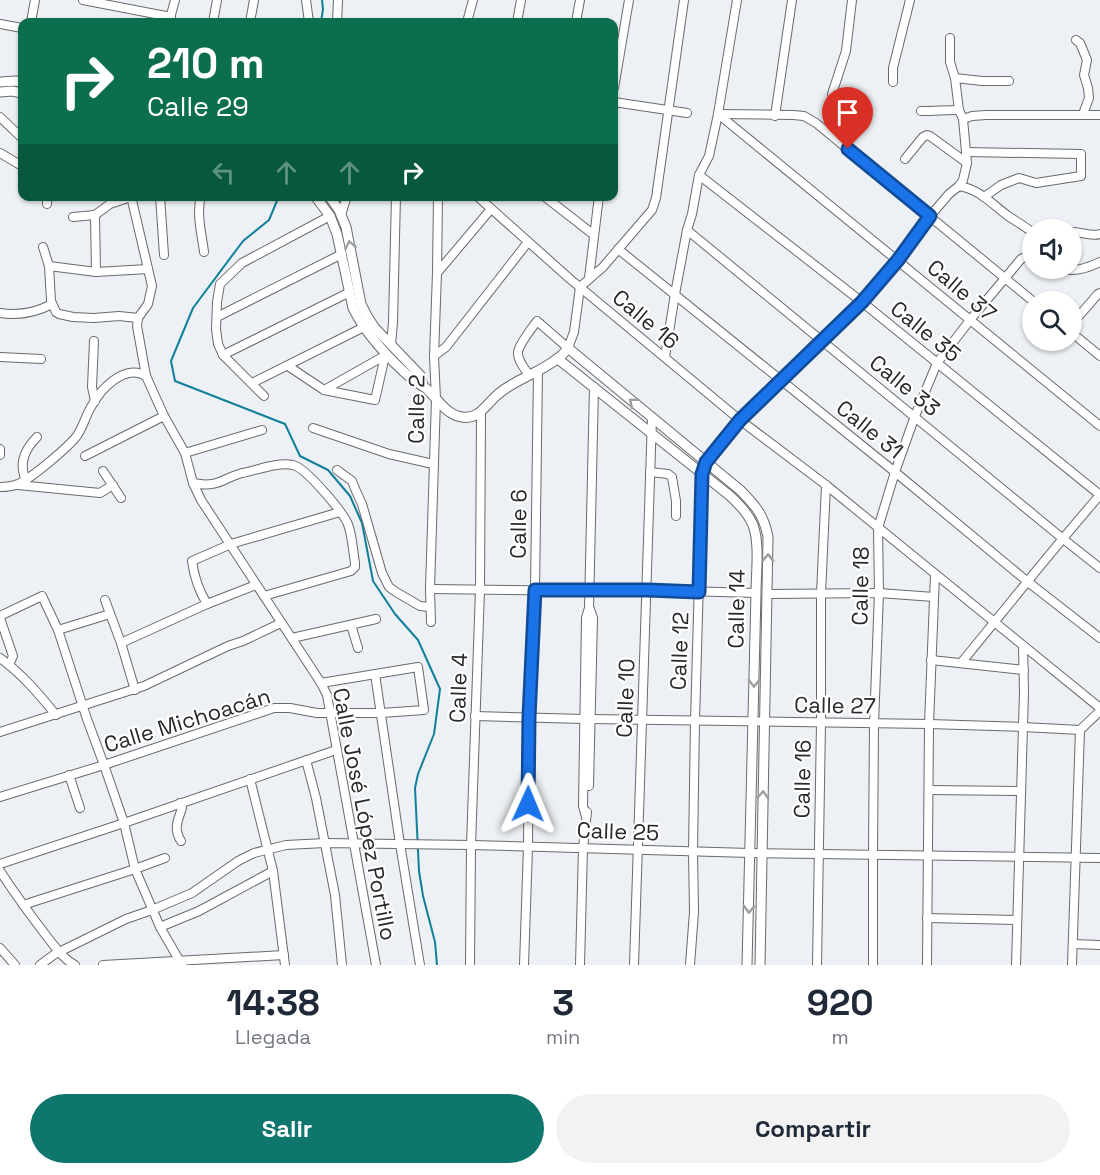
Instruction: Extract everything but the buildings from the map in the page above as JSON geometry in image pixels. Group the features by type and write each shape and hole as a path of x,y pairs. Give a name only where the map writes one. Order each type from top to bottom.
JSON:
{"main road":[{"path":"0,82 18,82"},
{"path":"0,92 18,92"},
{"path":"319,201 330,216 337,234 353,308 364,327 388,352"},
{"path":"332,201 346,227 361,304 370,321 397,366 423,386 450,412 461,417 481,413 511,384 558,359 568,348"},
{"name":"Calle 14","path":"568,348 750,500 759,510 766,524 768,537 760,965"},
{"name":"Calle 14","path":"558,359 740,506 753,524 756,543 756,593 747,965"}],"street":[{"path":"32,18 35,0"},
{"path":"83,0 161,18"},
{"path":"170,18 175,0"},
{"path":"214,18 217,0"},
{"path":"251,18 254,0"},
{"path":"306,0 308,18"},
{"path":"337,18 338,0"},
{"path":"468,18 473,0"},
{"path":"518,18 521,0"},
{"path":"577,18 580,0"},
{"path":"618,65 629,0"},
{"path":"534,373 520,361 518,353 537,321 568,348 574,332 580,287 603,267 652,210 656,198 684,0"},
{"path":"665,357 687,230 699,175 709,156 718,114 737,0"},
{"path":"775,116 792,0"},
{"path":"832,94 846,51 852,0"},
{"path":"893,82 893,68 910,0"},
{"path":"0,24 18,27"},
{"path":"951,38 950,62 955,78 959,110 963,119 968,164 959,186 970,188 1022,225"},
{"path":"1076,40 1080,43 1087,60 1084,75 1089,98 1083,114"},
{"path":"955,78 1009,81"},
{"path":"618,103 687,113"},
{"path":"921,111 959,110"},
{"path":"718,114 804,116 816,123 1022,292"},
{"name":"Calle 37","path":"718,114 1100,426"},
{"path":"963,119 986,115 1100,115"},
{"path":"0,117 18,134"},
{"path":"905,159 927,135 968,164"},
{"path":"966,152 1082,154 1082,176 1036,183 1019,178 1001,185 984,197"},
{"path":"0,153 18,161"},
{"name":"Calle 35","path":"699,175 862,302 1100,495"},
{"name":"Calle 12","path":"690,965 694,912 695,721 702,474 706,462 740,420 862,302 898,260 948,194 959,186"},
{"path":"73,217 95,215 110,204 119,201"},
{"path":"0,313 27,314 54,308 73,317 138,318 148,304 152,286 132,201"},
{"path":"160,201 164,255"},
{"path":"200,201 204,252"},
{"path":"341,215 345,201"},
{"path":"288,366 324,390 375,400 388,352 393,322 396,201"},
{"name":"Calle 2","path":"431,622 438,201"},
{"name":"Calle 16","path":"482,201 528,243 740,420 826,485 1100,710"},
{"path":"550,201 594,235"},
{"path":"589,279 598,201"},
{"path":"437,273 491,209"},
{"path":"95,215 96,272"},
{"path":"264,396 223,355 218,345 216,329 220,284 232,272 257,255 330,216"},
{"name":"Calle 33","path":"687,230 1100,568"},
{"path":"1082,233 1092,236 1100,234"},
{"path":"434,356 446,347 528,243"},
{"path":"43,247 49,266 54,308"},
{"name":"Calle 31","path":"618,249 1100,638"},
{"path":"217,317 342,254"},
{"name":"Calle 18","path":"873,965 878,528 915,416 937,363 970,320 1022,260"},
{"path":"1082,269 1100,262"},
{"path":"49,266 96,272 148,269"},
{"path":"223,355 350,292"},
{"path":"1082,313 1099,295"},
{"name":"Calle José López Portillo","path":"138,318 137,326 146,376 164,416 185,453 201,500 321,683 327,696 376,965"},
{"path":"252,383 364,327"},
{"path":"94,341 92,387 95,401"},
{"path":"1082,341 1100,356"},
{"path":"324,390 388,352"},
{"path":"0,357 41,359"},
{"path":"16,485 26,480 67,446 84,425 95,401 119,376 133,372 146,376"},
{"name":"Calle 6","path":"524,965 529,717 535,590 534,373"},
{"path":"580,965 583,848 588,806 588,719 593,618 589,608 594,387"},
{"name":"Calle 4","path":"470,965 471,845 480,590 481,413"},
{"path":"85,456 164,416"},
{"name":"Calle 10","path":"634,965 652,418"},
{"path":"313,428 389,454 433,464"},
{"path":"185,453 262,430"},
{"path":"26,480 22,469 25,454 28,446 38,436"},
{"path":"0,449 0,455"},
{"path":"194,483 206,486 220,483 240,474 284,464 296,466 322,489 348,523 355,567 351,571 264,596"},
{"path":"338,470 352,482 362,504 382,573 389,586 420,606 430,607"},
{"path":"104,471 121,498"},
{"path":"650,472 668,474 672,477 676,516"},
{"path":"0,487 16,485 100,493 113,484"},
{"name":"Calle 16","path":"816,965 821,723 820,594 826,485"},
{"path":"961,663 1062,538 1100,495"},
{"path":"207,604 193,573 192,561 231,544 340,512"},
{"path":"927,965 929,724 935,575"},
{"path":"121,643 207,604 256,585"},
{"path":"430,589 756,593"},
{"path":"767,594 879,593 934,597"},
{"path":"9,665 13,656 0,617 42,596 58,630 124,823 135,869 160,927 180,963"},
{"path":"105,600 135,690"},
{"path":"58,630 110,614"},
{"path":"292,638 376,619"},
{"path":"0,732 135,690 281,624"},
{"path":"351,625 357,648"},
{"path":"1016,965 1023,646"},
{"path":"0,658 32,687 56,715"},
{"path":"931,660 1024,670"},
{"name":"Calle Michoacán","path":"0,796 104,765 274,708 330,713 424,710 418,667 375,674"},
{"path":"321,683 375,674 404,844 420,965"},
{"path":"1071,965 1080,730 1100,710"},
{"name":"Calle 27","path":"475,716 929,724 1080,730"},
{"path":"0,864 336,750"},
{"path":"306,760 335,895 342,965"},
{"path":"69,776 80,808"},
{"path":"250,780 273,871 285,965"},
{"path":"928,790 1020,791"},
{"path":"180,803 182,808 176,830 181,841"},
{"name":"Calle 25","path":"40,965 59,952 126,919 192,892 254,853 286,845 436,844 750,853 1100,858"},
{"path":"23,905 165,858"},
{"path":"0,871 59,952 75,965"},
{"path":"160,927 199,911 273,871"},
{"path":"927,918 1017,920"},
{"path":"1073,944 1100,945"},
{"path":"0,948 15,965"},
{"path":"103,965 180,963 284,955"}],"waterway":[{"path":"322,0 322,18"},
{"path":"277,201 269,220 243,241 193,308 171,361 175,381 285,424 300,456 328,470 350,496 362,523 373,581 395,614 418,640 440,689 434,734 418,774 415,788 419,871 435,942 437,965"}],"route":[{"path":"528,804 529,717 535,590 699,592 702,474 706,462 740,420 862,302 898,260 930,216 848,149"}]}
